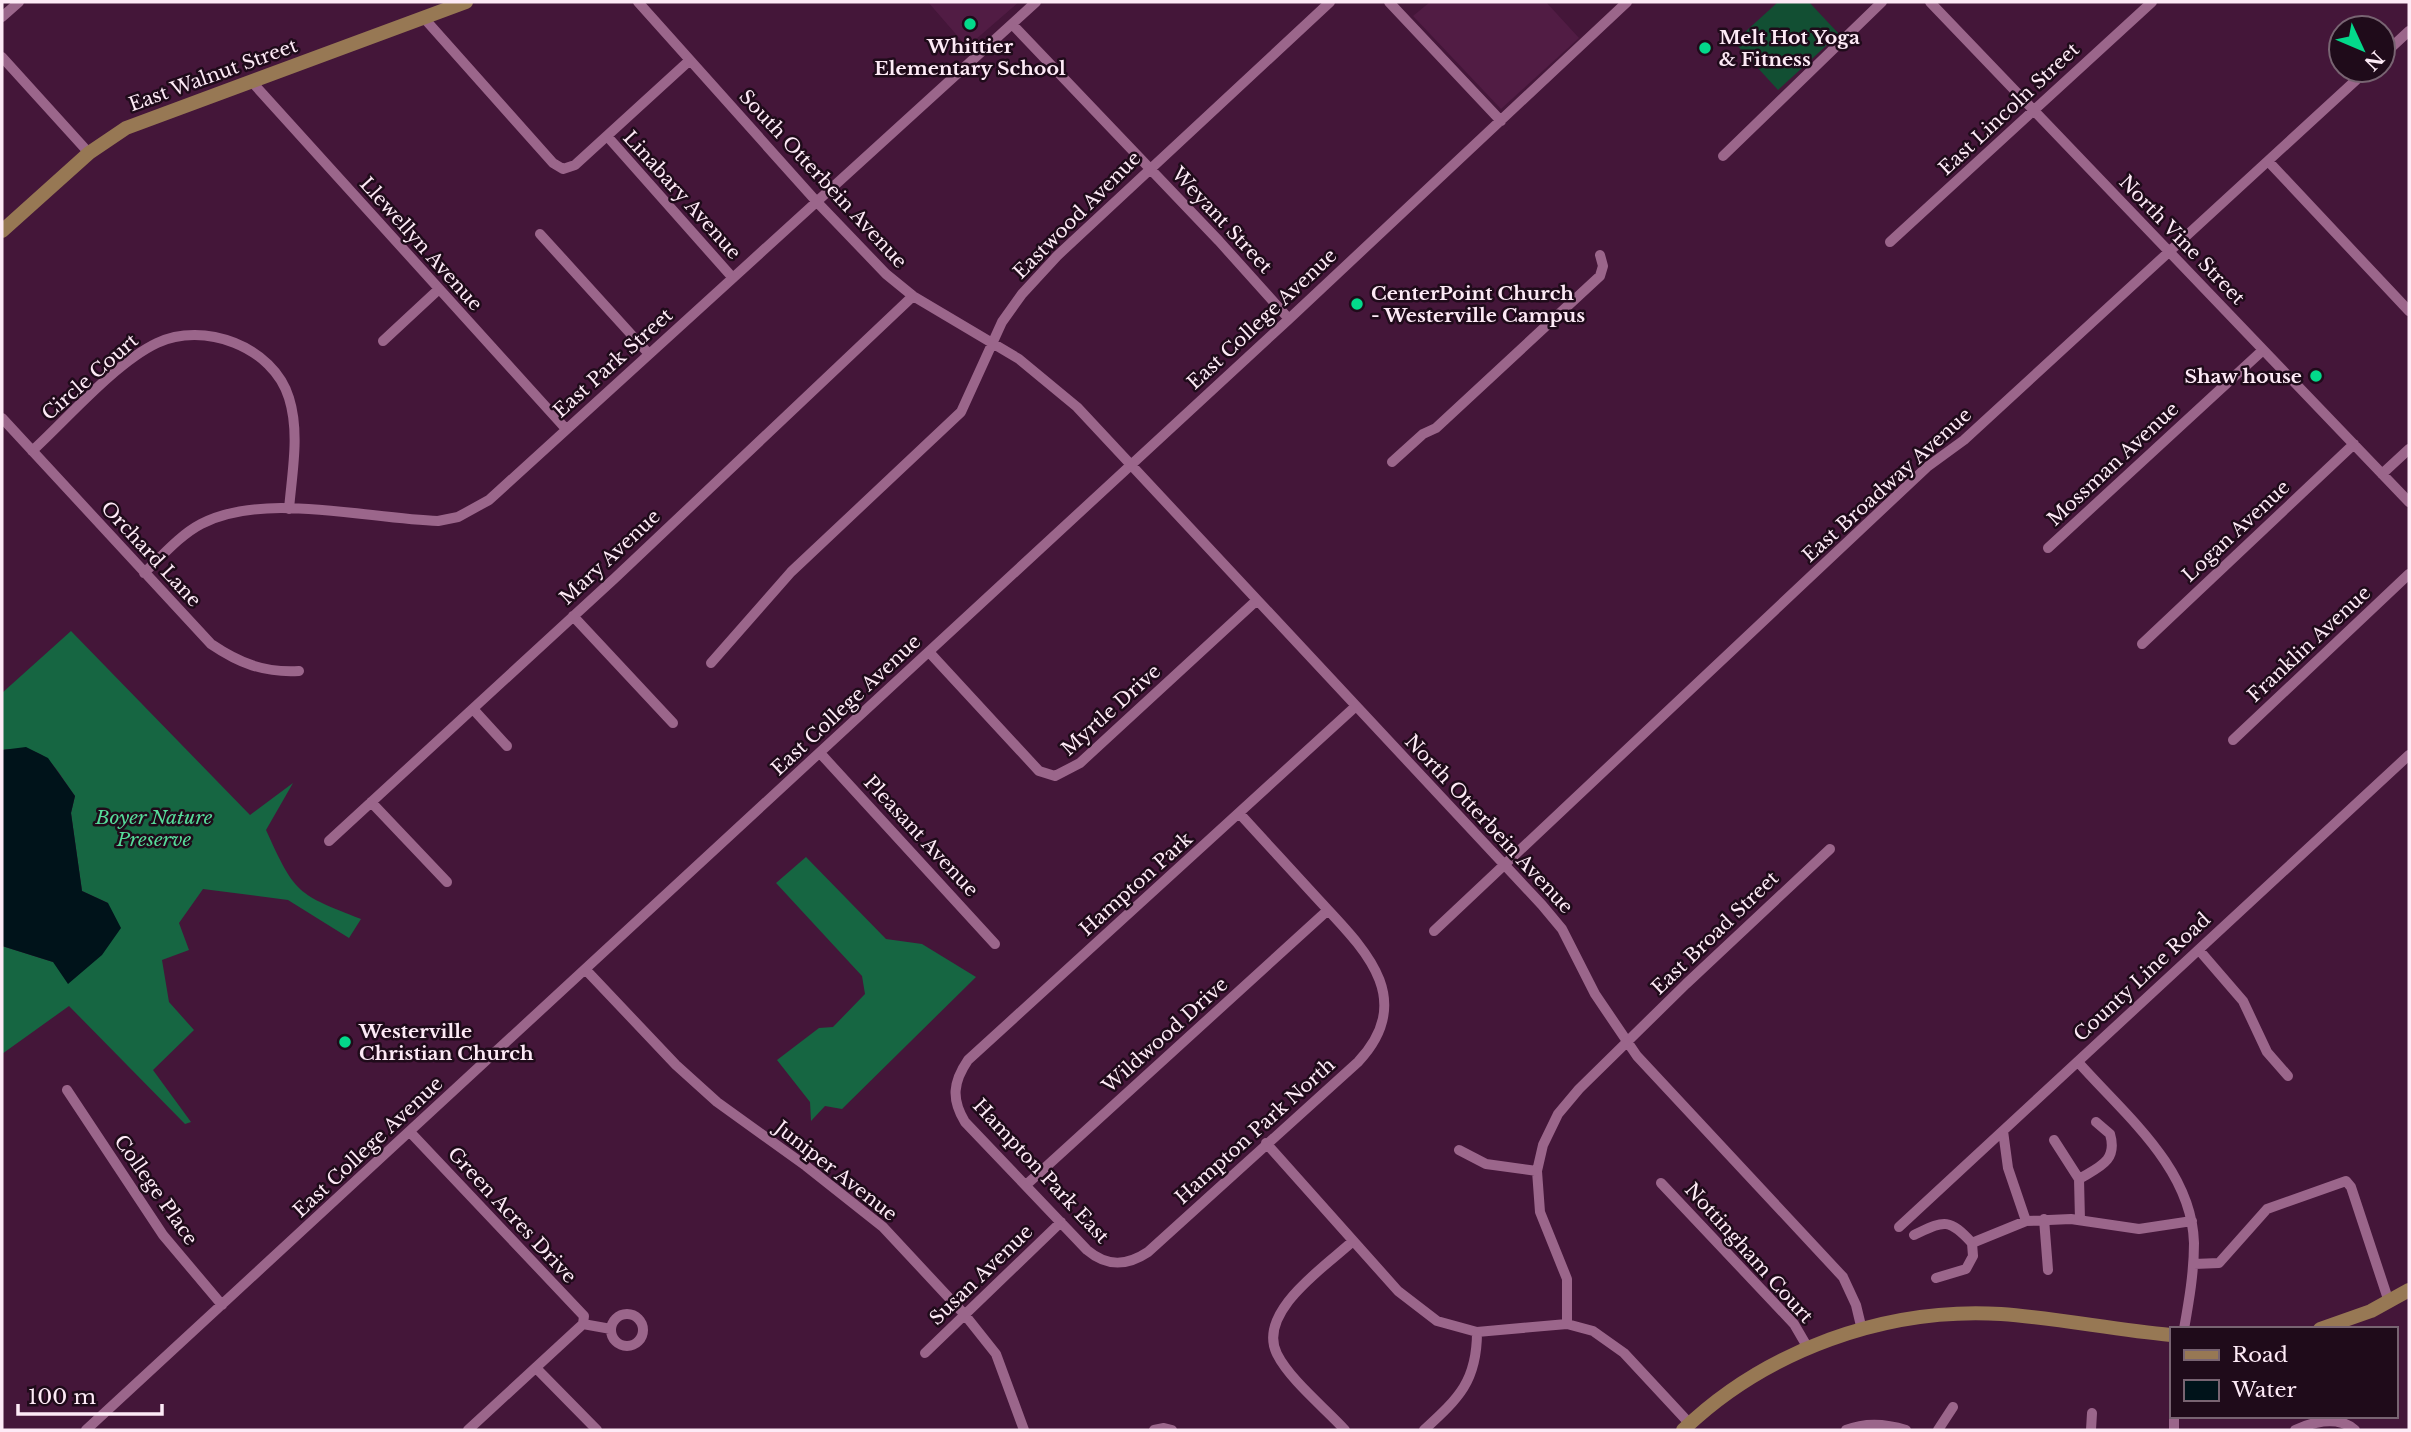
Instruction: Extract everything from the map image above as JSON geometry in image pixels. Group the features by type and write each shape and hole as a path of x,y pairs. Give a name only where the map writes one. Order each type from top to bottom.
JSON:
{"main road":[{"name":"East Walnut Street","path":"2,231 89,153 126,128 466,2"},
{"path":"2325,1327 2389,1302 2409,1290"},
{"path":"1686,1427 1763,1370 1808,1348 1862,1330 1940,1316 1998,1314 2170,1335"}],"street":[{"path":"2,18 19,2"},
{"name":"South Otterbein Avenue","path":"638,2 816,201 886,274 913,296 992,342 1051,383 1132,464"},
{"name":"East Park Street","path":"145,573 188,533 214,518 241,509 289,509 417,521 458,517 489,500 1036,2"},
{"name":"Eastwood Avenue","path":"711,663 791,572 961,412 992,342 1022,294 1149,168 1330,2"},
{"path":"1390,2 1502,121"},
{"name":"East College Avenue","path":"86,1430 1289,319 1628,2"},
{"path":"1723,156 1882,2"},
{"name":"North Vine Street","path":"1930,2 2409,502"},
{"name":"East Lincoln Street","path":"1890,242 2152,2"},
{"path":"423,17 553,163 563,169 575,165 690,60"},
{"name":"Weyant Street","path":"1012,23 1289,319"},
{"path":"2,57 89,153"},
{"name":"Llewellyn Avenue","path":"252,82 566,429"},
{"name":"East Broadway Avenue","path":"1434,931 1502,864 1927,467 1964,440 2352,84"},
{"name":"Linabary Avenue","path":"607,136 732,277"},
{"path":"2268,162 2409,311"},
{"path":"540,234 649,354"},
{"path":"1392,462 1423,434 1436,428 1600,276 1604,266 1600,255"},
{"path":"383,341 439,289"},
{"name":"Mary Avenue","path":"329,841 913,296"},
{"name":"Circle Court","path":"32,451 134,357 158,343 180,335 212,336 243,346 257,355 270,367 289,396 294,448 289,509"},
{"name":"Mossman Avenue","path":"2048,548 2263,350"},
{"name":"Orchard Lane","path":"2,418 211,644 232,659 256,669 299,671"},
{"name":"Logan Avenue","path":"2142,644 2354,444"},
{"path":"2382,474 2409,449"},
{"name":"North Otterbein Avenue","path":"1132,464 1562,929 1595,993 1626,1043 1835,1267 1851,1290 1862,1330"},
{"name":"Franklin Avenue","path":"2233,740 2409,574"},
{"name":"Myrtle Drive","path":"929,652 1039,771 1055,776 1080,763 1257,600"},
{"path":"573,616 673,723"},
{"name":"Hampton Park","path":"954,1095 957,1076 968,1060 1356,706"},
{"path":"473,709 507,746"},
{"name":"Pleasant Avenue","path":"820,753 995,944"},
{"name":"County Line Road","path":"1899,1227 2409,755"},
{"path":"372,802 447,882"},
{"path":"1239,813 1328,910"},
{"name":"East Broad Street","path":"1567,1324 1567,1279 1539,1212 1537,1171 1543,1145 1559,1114 1579,1089 1626,1043 1830,849"},
{"name":"Hampton Park North","path":"1111,1263 1130,1262 1148,1252 1367,1052 1382,1022 1384,992 1371,959 1328,910"},
{"name":"Wildwood Drive","path":"1026,1185 1328,910"},
{"path":"2199,950 2243,1001 2267,1052 2288,1076"},
{"name":"Juniper Avenue","path":"586,970 686,1074 717,1102 806,1166 883,1227 965,1315 996,1354 1024,1430"},
{"path":"2078,1062 2168,1163 2185,1195 2192,1221 2193,1264 2184,1327"},
{"name":"College Place","path":"67,1090 163,1235 222,1305"},
{"name":"Hampton Park East","path":"954,1095 965,1122 1091,1253 1111,1263"},
{"path":"2079,1179 2109,1160 2113,1152 2110,1134 2096,1122"},
{"path":"2003,1131 2008,1168 2026,1221"},
{"name":"Green Acres Drive","path":"410,1132 583,1316 583,1324"},
{"path":"2054,1140 2079,1179 2080,1220"},
{"path":"1266,1143 1398,1291 1437,1321 1478,1332 1567,1324 1593,1331 1614,1344 1686,1427"},
{"path":"1459,1150 1486,1164 1537,1171"},
{"path":"2193,1264 2219,1263 2267,1209 2346,1181 2351,1187 2389,1302"},
{"name":"Nottingham Court","path":"1661,1183 1794,1325 1808,1348"},
{"path":"1972,1243 2026,1221 2043,1219 2080,1220 2139,1229 2192,1221"},
{"path":"2043,1219 2048,1270"},
{"name":"Susan Avenue","path":"925,1353 1061,1222"},
{"path":"1914,1235 1941,1223 1948,1223 1958,1227 1972,1243 1973,1256 1966,1269 1936,1278"},
{"path":"1345,1430 1283,1364 1272,1338 1276,1317 1289,1300 1353,1241"},
{"path":"468,1430 583,1324 611,1329"},
{"path":"1424,1430 1450,1406 1469,1381 1475,1366 1478,1332"},
{"path":"536,1368 597,1430"},
{"path":"1938,1430 1953,1407"},
{"path":"2091,1430 2092,1413"},
{"path":"2295,1430 2329,1421 2346,1424 2355,1430"},
{"path":"1846,1430 1874,1424 1906,1430"}],"shaded area":[{"name":"Whittier Elementary School","path":"928,2 1019,2 967,47"},
{"path":"1430,2 1546,2 1579,38 1501,109 1413,16"}],"green space":[{"path":"1778,2 1809,2 1839,34 1778,90 1734,42"},
{"name":"Boyer Nature Preserve","path":"71,631 250,815 293,783 266,830 284,867 292,880 310,897 361,919 349,938 288,900 203,889 179,923 189,950 162,960 169,1002 194,1030 153,1070 191,1122 185,1124 69,1006 2,1054 2,946 53,962 108,903 82,891 71,813 75,796 60,774 39,753 17,749 2,750 2,693"},
{"path":"806,857 886,939 922,944 976,977 842,1109 825,1106 811,1121 810,1102 777,1060 819,1028 833,1027 865,994 862,976 776,883"}],"water":[{"path":"26,747 48,758 75,796 71,813 82,891 108,903 121,928 102,955 68,984 53,962 2,946 2,750"}],"place":[{"name":"Whittier Elementary School","path":"970,24"},
{"name":"Melt Hot Yoga & Fitness","path":"1705,48"},
{"name":"CenterPoint Church - Westerville Campus","path":"1357,304"},
{"name":"Shaw house","path":"2316,376"},
{"name":"Westerville Christian Church","path":"345,1042"}]}
